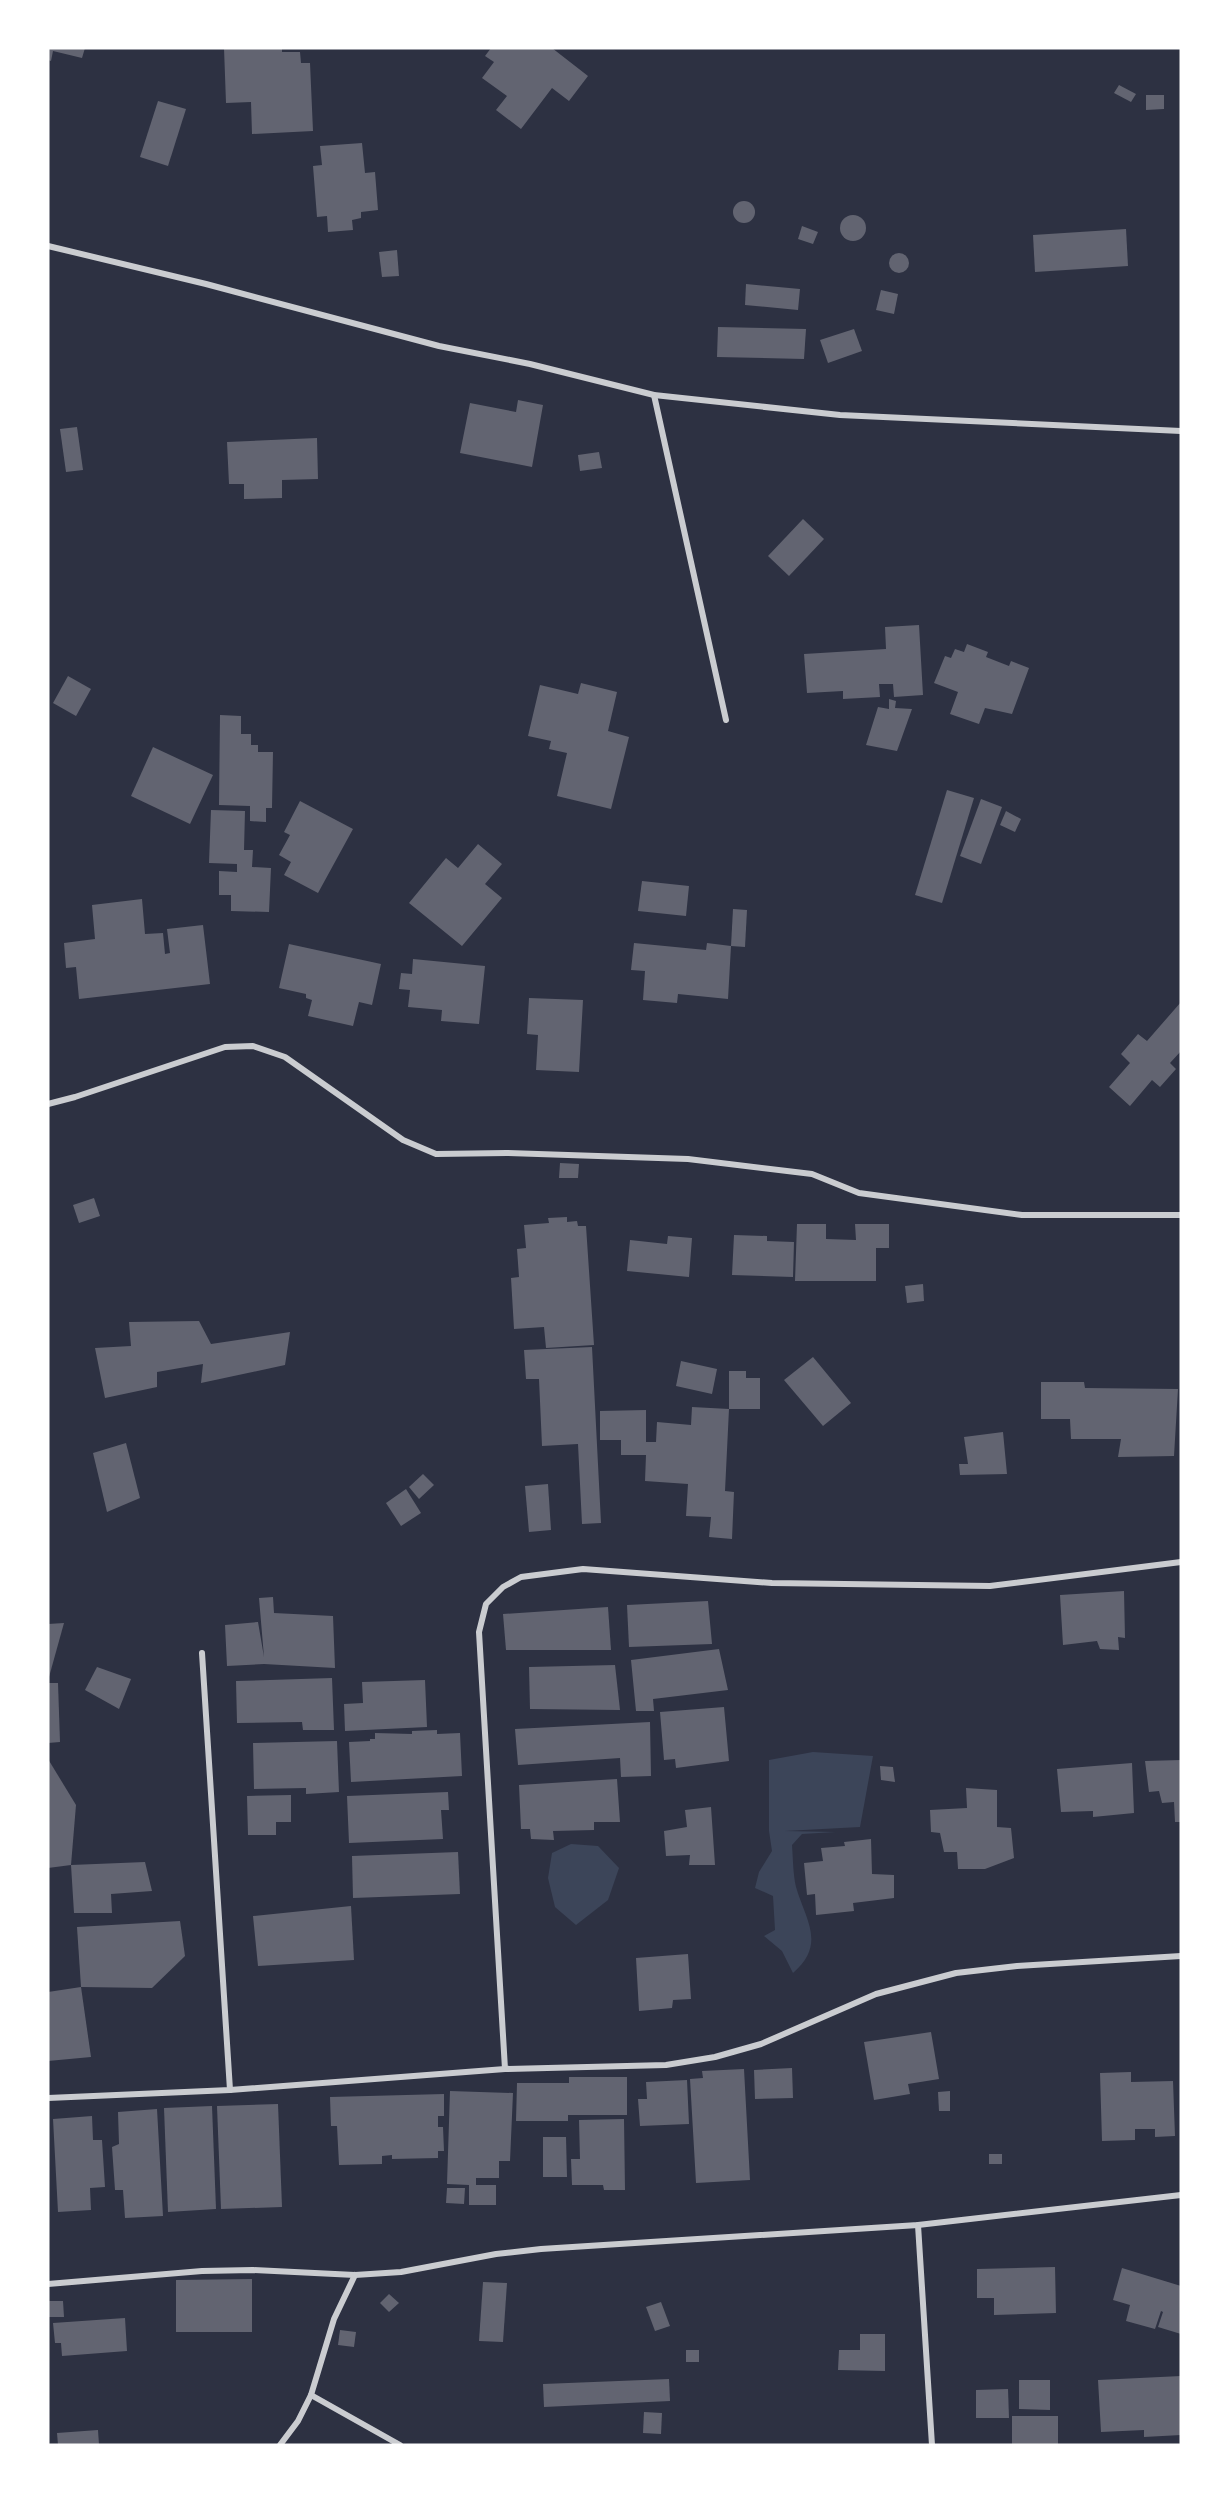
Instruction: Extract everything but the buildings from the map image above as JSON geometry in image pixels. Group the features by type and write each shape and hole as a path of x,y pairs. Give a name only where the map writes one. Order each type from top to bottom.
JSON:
{"street":[{"path":"48,246 206,284 439,346 530,364 654,395 840,415 1181,431"},
{"path":"654,395 726,720"},
{"path":"48,1104 86,1094 215,1050 253,1046 285,1057 403,1140 436,1154 507,1153 688,1159 812,1174 859,1193 1022,1215 1181,1215"},
{"path":"505,2069 479,1632 486,1604 503,1587 520,1577 583,1569 772,1583 990,1586 1181,1562"},
{"path":"202,1653 230,2090"},
{"path":"48,2098 230,2090 505,2069 676,2063 762,2044 876,1994 956,1973 1017,1966 1181,1956"},
{"path":"48,2284 202,2271 253,2270 355,2275 401,2272 496,2254 541,2249 918,2225 1181,2195"},
{"path":"918,2225 932,2445"},
{"path":"280,2445 298,2421 312,2395 334,2319 355,2275"},
{"path":"312,2395 400,2445"}],"shaded area":[{"path":"813,1752 873,1756 860,1827 785,1831 836,1832 802,1834 792,1845 796,1887 811,1931 809,1952 793,1973 782,1951 764,1936 775,1930 773,1896 755,1888 759,1872 772,1851 769,1831 769,1760"},
{"path":"571,1844 598,1846 619,1868 608,1900 576,1925 555,1907 548,1878 552,1853"}]}
